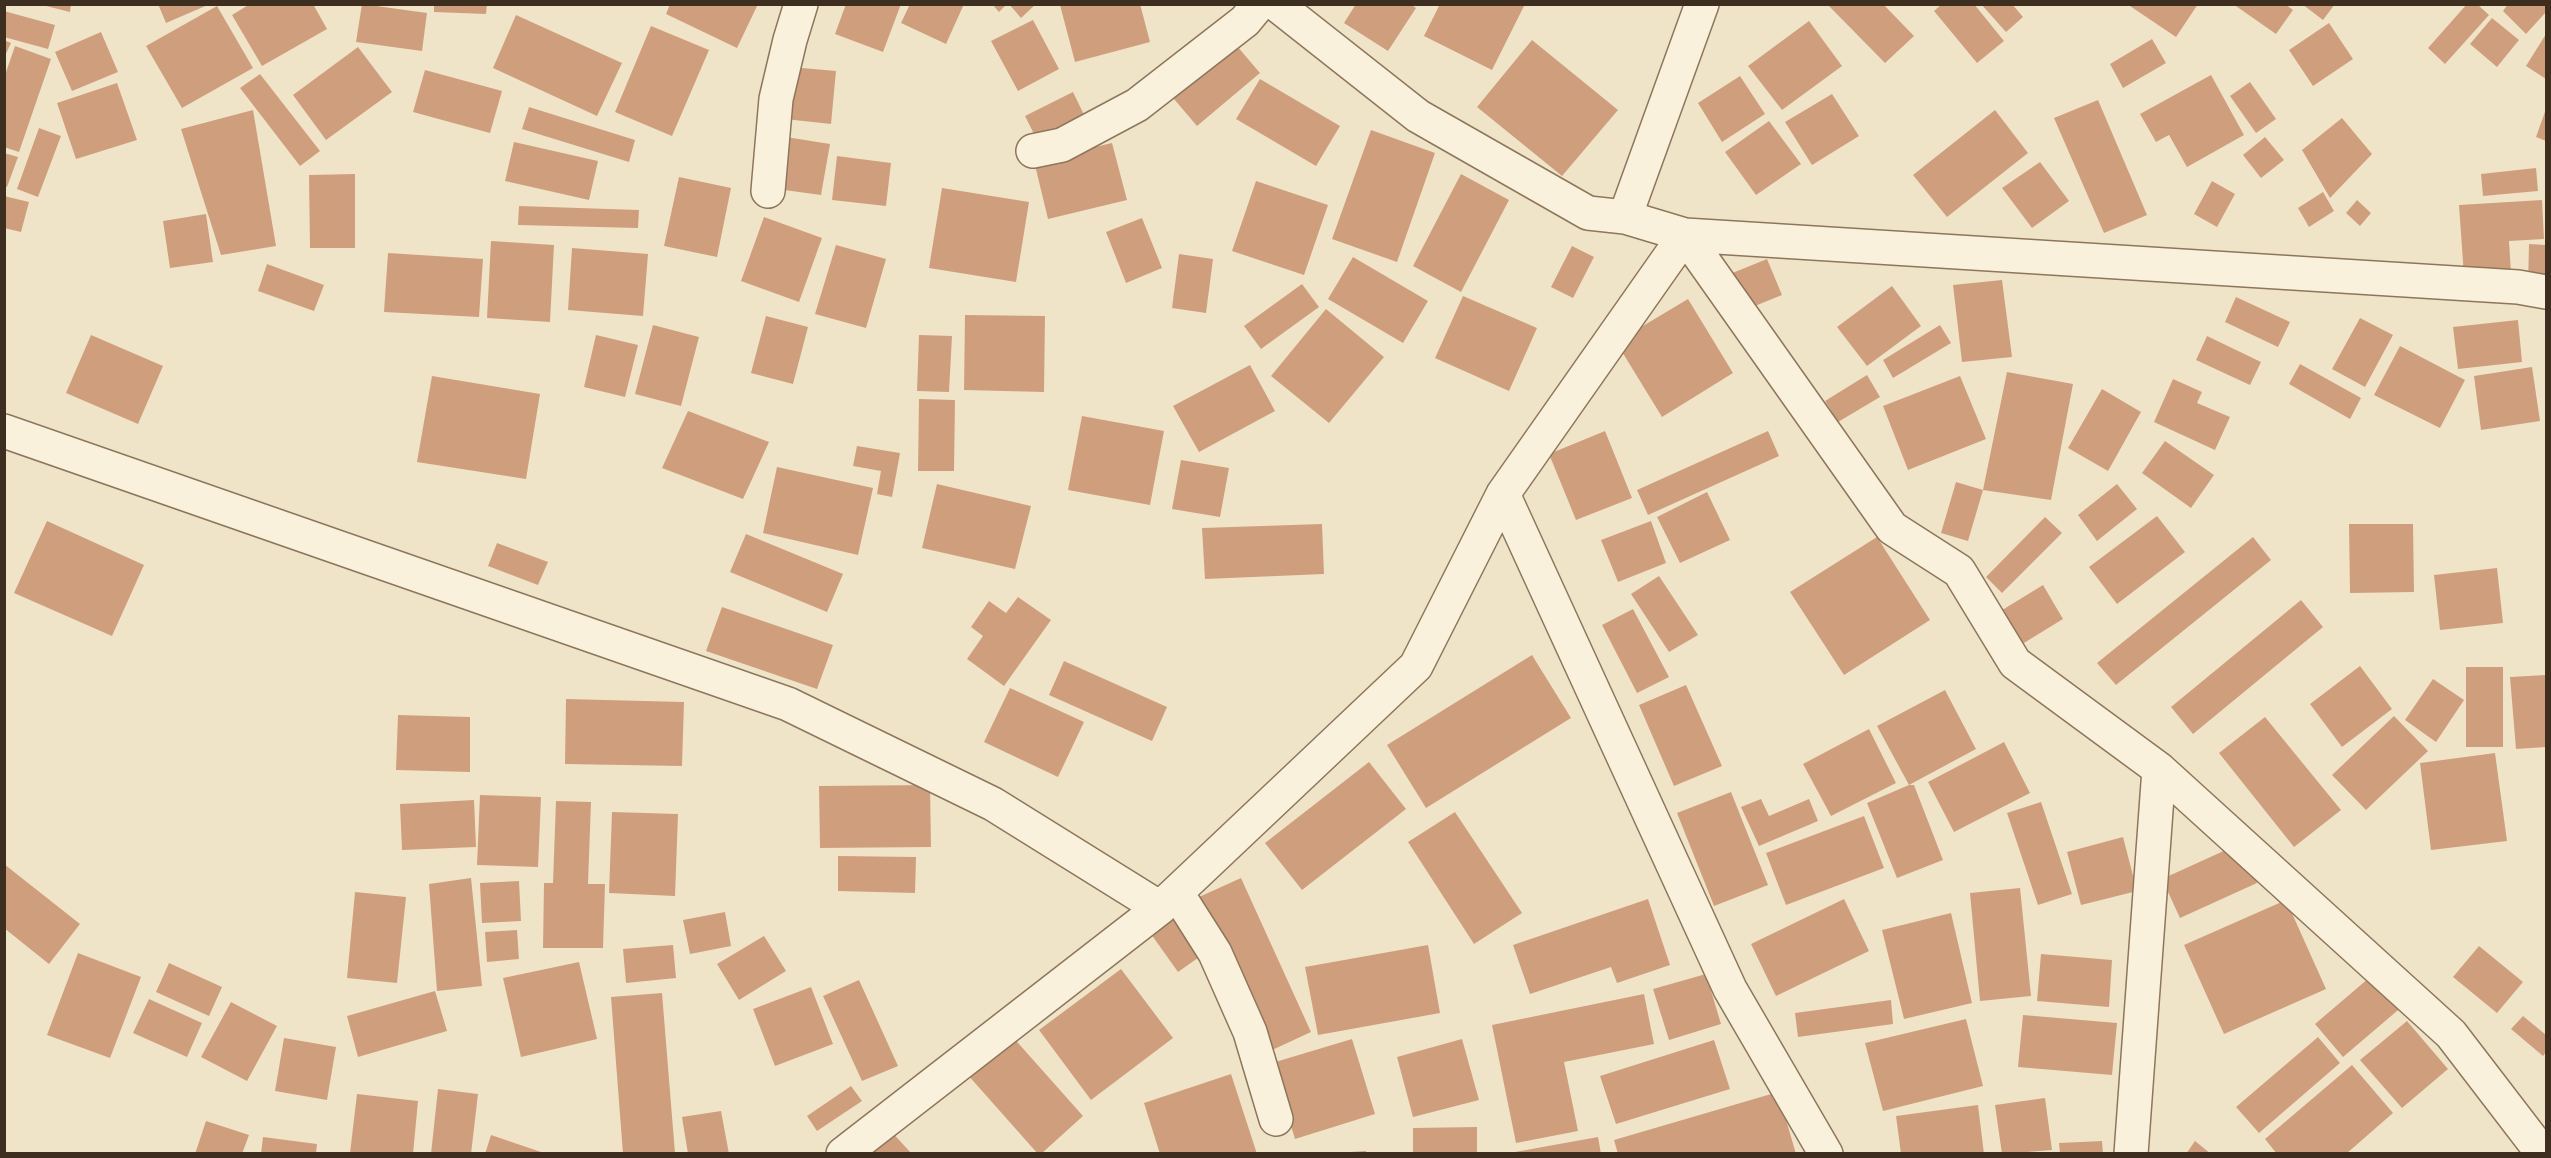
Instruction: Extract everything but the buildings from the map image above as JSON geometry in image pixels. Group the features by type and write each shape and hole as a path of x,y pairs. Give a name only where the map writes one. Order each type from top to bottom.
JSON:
{"street":[{"path":"768,191 776,99 801,4"},
{"path":"1033,151 1062,146 1137,105 1245,21 1259,4"},
{"path":"1276,4 1419,116 1588,213 1625,217 1685,235 2518,287 2547,292"},
{"path":"1625,217 1702,4"},
{"path":"843,1154 1169,901 1416,666 1503,494 1685,235"},
{"path":"1685,235 1892,528 1959,571 2014,663 2159,769 2451,1034 2543,1154"},
{"path":"4,431 788,704 993,804 1169,901 1215,953 1250,1032 1276,1119"},
{"path":"1503,494 1730,988 1826,1154"},
{"path":"2131,1154 2159,769"}]}
